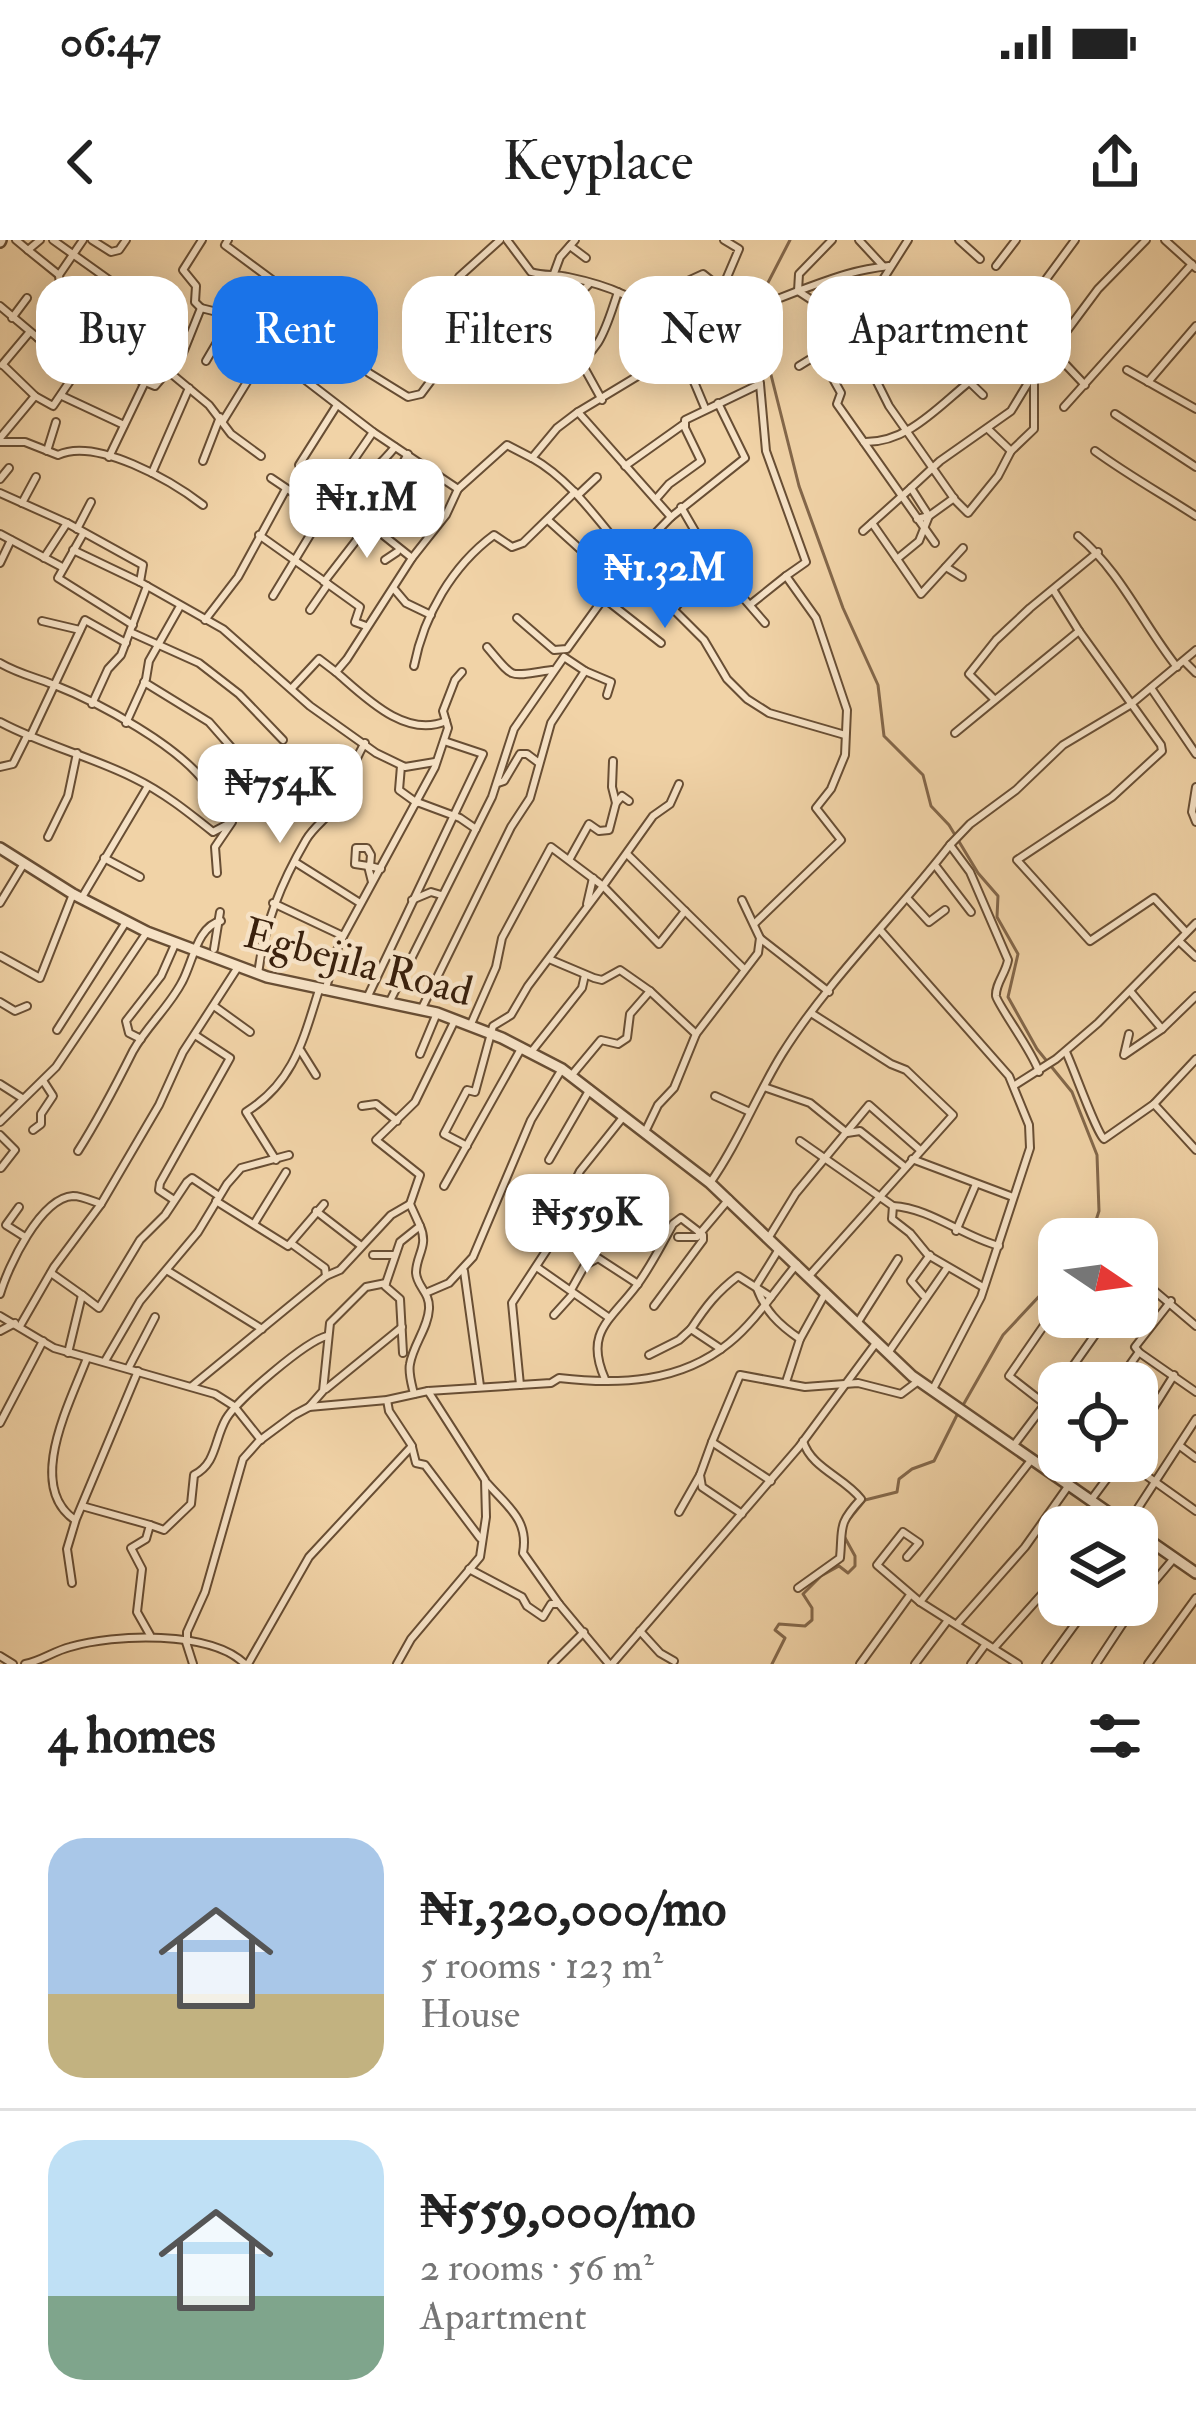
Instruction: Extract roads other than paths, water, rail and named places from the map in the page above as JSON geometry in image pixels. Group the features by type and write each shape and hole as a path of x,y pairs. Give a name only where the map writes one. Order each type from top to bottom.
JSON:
{"street":[{"path":"16,240 59,275 88,240 110,252 119,250 126,240"},
{"path":"28,250 40,240"},
{"path":"52,240 106,276"},
{"path":"202,240 183,270 196,286 195,302 212,313"},
{"path":"228,240 225,245 298,299 369,373 408,397 421,394 428,384"},
{"path":"461,276 504,240 531,272 553,276 572,243 586,258"},
{"path":"724,240 739,249"},
{"path":"728,276 744,240"},
{"path":"798,291 800,274 832,240"},
{"path":"859,240 886,266"},
{"path":"959,240 980,259"},
{"path":"996,266 1016,240"},
{"path":"1048,276 1075,240"},
{"path":"1064,407 1139,320 1194,266 1165,240"},
{"path":"881,276 905,241"},
{"path":"1071,323 1142,241"},
{"path":"783,297 833,273 886,266"},
{"path":"595,285 618,292 606,334 595,346"},
{"path":"798,291 807,297"},
{"path":"12,317 27,298"},
{"path":"0,306 36,337"},
{"path":"189,337 201,308"},
{"path":"1148,382 1196,326"},
{"path":"29,333 1,366 53,406 69,384"},
{"path":"206,362 212,351"},
{"path":"799,366 807,361"},
{"path":"1071,370 1085,385"},
{"path":"1127,370 1196,409"},
{"path":"109,457 144,384"},
{"path":"184,384 231,434 261,456"},
{"path":"203,461 221,419 244,384"},
{"path":"309,384 458,489"},
{"path":"593,384 602,400"},
{"path":"532,458 557,428 626,384"},
{"path":"695,384 705,408"},
{"path":"625,466 705,408 760,384 766,451 806,562 750,604"},
{"path":"836,384 841,393 837,404 935,543"},
{"path":"875,384 968,513 1011,451 1034,429 1034,384"},
{"path":"864,442 891,440 908,431 967,384"},
{"path":"971,384 983,395"},
{"path":"863,531 933,468 1011,411 1028,384"},
{"path":"152,473 189,388"},
{"path":"0,440 35,395"},
{"path":"61,395 124,425"},
{"path":"507,767 507,750 520,717 556,670 613,578 681,507 745,458 718,403"},
{"path":"298,465 337,405"},
{"path":"578,412 671,517"},
{"path":"1115,415 1196,467"},
{"path":"47,451 56,422"},
{"path":"655,500 701,461 683,424"},
{"path":"991,428 1011,451"},
{"path":"335,501 340,479 373,432"},
{"path":"0,440 25,442 58,455 71,449 109,457 177,484 203,505"},
{"path":"336,672 446,515 458,489 507,445 550,468 576,494 718,659 727,679 756,705 845,735"},
{"path":"272,596 324,512 380,466 394,446"},
{"path":"1095,451 1196,516"},
{"path":"310,610 408,454"},
{"path":"0,479 9,468"},
{"path":"22,503 36,477"},
{"path":"414,666 419,640 443,590 491,536 517,546 597,477"},
{"path":"271,478 324,512"},
{"path":"911,488 929,516"},
{"path":"205,620 230,589 286,489"},
{"path":"0,493 67,523 145,567 126,643 92,704"},
{"path":"917,519 954,498"},
{"path":"92,502 58,578 131,628 200,663 239,694 283,740"},
{"path":"681,507 714,564 765,623"},
{"path":"897,559 919,542 929,516"},
{"path":"550,521 613,578"},
{"path":"44,558 67,523"},
{"path":"368,523 412,558"},
{"path":"872,523 921,594 963,548"},
{"path":"0,534 62,567"},
{"path":"259,535 359,607 356,622 366,626"},
{"path":"1078,536 1098,552 1180,664 1196,673"},
{"path":"0,563 11,540"},
{"path":"73,549 223,628 322,716 401,766 435,762"},
{"path":"385,560 401,551"},
{"path":"993,698 969,674 996,640 1098,552"},
{"path":"674,610 714,564"},
{"path":"946,567 962,578"},
{"path":"754,924 841,840 816,808 845,755 848,710 816,618 785,577"},
{"path":"394,589 406,603 431,615"},
{"path":"1054,591 1162,745 1160,755 1103,803 1017,860 1090,941 1154,898 1185,931"},
{"path":"606,595 610,604 661,644"},
{"path":"126,723 149,661 179,607"},
{"path":"518,618 554,650 610,682 607,695"},
{"path":"0,767 13,764 85,620 126,643"},
{"path":"42,621 80,630"},
{"path":"955,733 1078,631"},
{"path":"487,647 512,676 556,670"},
{"path":"710,1183 811,1013 950,845 1063,745 1130,705 1196,650"},
{"path":"292,688 319,659 377,707 415,724 443,723"},
{"path":"0,663 126,723 194,768 208,787"},
{"path":"422,1008 511,827 530,798 551,723 585,670"},
{"path":"276,1160 246,1112 278,1087 301,1051 343,936 417,802 445,739 444,709 463,672"},
{"path":"144,682 209,722 252,771"},
{"path":"1151,688 1196,754"},
{"path":"0,722 148,786 214,832 232,822 215,848 217,873"},
{"path":"367,998 483,754 445,739"},
{"path":"258,974 273,903 306,839 335,807 364,743"},
{"path":"507,750 527,754 539,763"},
{"path":"48,837 68,796 77,753"},
{"path":"390,1001 498,783 518,755"},
{"path":"569,860 589,824 599,831 609,830 616,803 613,761"},
{"path":"401,766 399,790 476,829"},
{"path":"467,1146 444,1134 467,1090 476,1093 493,1026 511,1015 652,816 670,803 679,784"},
{"path":"0,956 40,977 77,897 148,786"},
{"path":"1196,787 1192,802 1196,822"},
{"path":"616,803 622,796 629,801"},
{"path":"950,845 970,872 1008,960 995,994 1000,1010 1014,1023 1040,1072"},
{"path":"470,1025 496,967 502,938 550,847 603,886 659,944 685,911"},
{"name":"Egbejila Road","path":"0,848 77,897 147,932 258,974 422,1008 527,1049 567,1072 729,1199 919,1381 1038,1464"},
{"path":"372,882 368,866 355,865 356,848 367,848 370,866 381,868"},
{"path":"627,854 746,970"},
{"path":"104,858 140,877"},
{"path":"295,862 360,903"},
{"path":"935,865 971,912"},
{"path":"0,903 23,866"},
{"path":"586,908 593,878"},
{"path":"412,900 431,892 442,895"},
{"path":"908,899 929,922 945,910"},
{"path":"742,900 760,938 829,992"},
{"path":"273,903 343,936"},
{"path":"78,1150 141,1039 175,996 209,925 220,916 214,949"},
{"path":"57,1030 126,922"},
{"path":"1015,1085 1065,1051 1196,923"},
{"path":"881,931 1015,1085 1031,1138 984,1288 932,1391"},
{"path":"0,1122 44,1082 67,1053 147,932"},
{"path":"645,1132 674,1088 696,1034 758,953 760,938"},
{"path":"1179,940 1196,957"},
{"path":"141,1039 129,1033 126,1021 160,976 176,942"},
{"path":"549,958 602,980 620,970 696,1034"},
{"path":"0,1330 17,1324 101,1204 194,1035 238,967"},
{"path":"444,1186 527,1049 582,988 585,975"},
{"path":"428,1292 464,1270 503,1193 537,1108 602,1040 618,1044 627,1038 630,1014 650,991"},
{"path":"1130,991 1162,1029"},
{"path":"1129,1034 1124,1055 1162,1029 1196,996"},
{"path":"0,1002 15,1011 27,1006"},
{"path":"213,1006 250,1032"},
{"path":"420,1054 436,1013"},
{"path":"809,1276 953,1115 907,1070 811,1013"},
{"path":"192,1386 326,1276 340,1270 392,1215 410,1204 420,1174 376,1140 415,1102 454,1020"},
{"path":"174,1200 159,1190 160,1183 230,1058 194,1035"},
{"path":"301,1051 316,1075"},
{"path":"1065,1051 1090,1104 1097,1133 1104,1138 1154,1104 1196,1059"},
{"path":"67,1053 76,1063"},
{"path":"33,1130 41,1124 43,1110 53,1096 44,1082"},
{"path":"0,1084 23,1099"},
{"path":"764,1087 810,1103 847,1132 860,1131 905,1167"},
{"path":"549,1160 590,1089"},
{"path":"715,1096 750,1112"},
{"path":"1154,1104 1196,1150"},
{"path":"362,1106 376,1105 398,1121"},
{"path":"769,1237 796,1193 869,1106 920,1150"},
{"path":"520,1385 512,1304 571,1213 567,1198 580,1171 624,1115"},
{"path":"0,1136 15,1150 2,1168"},
{"path":"800,1141 893,1206 906,1207 999,1246"},
{"path":"105,1361 140,1301 198,1232 241,1168 289,1155"},
{"path":"912,1159 1013,1197"},
{"path":"254,1224 286,1172"},
{"path":"51,1273 99,1308 140,1240 193,1178 288,1246 324,1204"},
{"path":"956,1231 976,1184"},
{"path":"0,1294 25,1237 67,1196 101,1204"},
{"path":"678,1237 689,1239 700,1232 729,1199"},
{"path":"410,1204 424,1246 417,1281 428,1292 428,1322 409,1366 414,1394"},
{"path":"893,1206 892,1220 930,1256 984,1288"},
{"path":"19,1207 6,1226 25,1237"},
{"path":"316,1210 361,1246"},
{"path":"605,1379 596,1350 608,1317 638,1285 677,1219 704,1235 653,1306"},
{"path":"386,1283 400,1242 419,1226"},
{"path":"292,1244 325,1268 326,1276"},
{"path":"755,1286 780,1248"},
{"path":"0,1251 14,1256"},
{"path":"373,1256 395,1255"},
{"path":"924,1296 911,1280 930,1256"},
{"path":"554,1315 585,1265 598,1258 638,1285"},
{"path":"857,1323 898,1259"},
{"path":"309,1407 559,1378 653,1380 721,1349 797,1264"},
{"path":"538,1268 608,1317"},
{"path":"888,1354 947,1268"},
{"path":"167,1270 262,1329"},
{"path":"464,1270 480,1386"},
{"path":"649,1355 679,1340 723,1285 738,1276 771,1297"},
{"path":"386,1283 400,1299 403,1354"},
{"path":"323,1391 330,1323 366,1287 386,1283"},
{"path":"755,1286 775,1322"},
{"path":"786,1382 800,1339 826,1292"},
{"path":"1158,1292 1196,1326"},
{"path":"68,1352 82,1295"},
{"path":"1171,1301 1136,1344 1139,1352 1196,1392"},
{"path":"756,1312 800,1339"},
{"path":"0,1316 68,1352 192,1386 234,1406 261,1440"},
{"path":"71,1583 67,1549 155,1317"},
{"path":"193,1664 187,1632 205,1592 243,1459 402,1327"},
{"path":"692,1328 721,1349"},
{"path":"1038,1335 1010,1374 1038,1398"},
{"path":"82,1506 164,1530 191,1504 194,1475 214,1454 234,1406 284,1363 327,1336"},
{"path":"0,1423 43,1341"},
{"path":"428,1390 485,1480 523,1524 523,1553 610,1664 795,1452 877,1342"},
{"path":"1132,1362 1139,1352"},
{"path":"76,1521 60,1508 52,1466 87,1358"},
{"path":"679,1512 697,1485 740,1375 805,1387 858,1383 901,1394 919,1381"},
{"path":"1158,1401 1174,1375"},
{"path":"387,1400 416,1463 425,1466 482,1541"},
{"path":"1014,1445 1038,1413"},
{"path":"1158,1480 1196,1419"},
{"path":"798,1588 841,1558 842,1520 861,1499 850,1484 818,1464 803,1441"},
{"path":"712,1442 770,1481"},
{"path":"25,1664 70,1647 150,1635 229,1651 247,1664 309,1557 412,1446"},
{"path":"1180,1446 1196,1458"},
{"path":"795,1452 806,1451"},
{"path":"920,1602 1032,1459"},
{"path":"397,1664 411,1639 480,1557 485,1480"},
{"name":"Egbejila Road","path":"1064,1482 1100,1506"},
{"path":"1091,1500 1106,1482"},
{"path":"1146,1506 1157,1482 1196,1511"},
{"path":"697,1485 742,1514"},
{"path":"915,1664 1025,1547 1069,1485"},
{"path":"150,1525 146,1539 131,1548 142,1569 137,1612 150,1635"},
{"path":"908,1557 919,1543 903,1532 877,1565 920,1602 1018,1664"},
{"name":"Egbejila Road","path":"1158,1547 1196,1573"},
{"path":"1158,1578 1175,1558"},
{"path":"469,1569 523,1597 543,1617 550,1604 559,1604"},
{"path":"860,1664 910,1594"},
{"path":"970,1664 1038,1597"},
{"path":"1148,1664 1196,1598"},
{"path":"1046,1664 1074,1626"},
{"path":"1096,1664 1121,1626"},
{"path":"640,1631 674,1661"},
{"path":"552,1664 584,1632"},
{"path":"0,1656 13,1664"}],"waterway":[{"path":"771,276 790,240"},
{"path":"773,384 799,486 843,608 878,685 884,736 923,775 931,806 998,896 997,917 1018,954 1008,997 1037,1049 1072,1092 1097,1155 1097,1218"},
{"path":"962,1407 1003,1335 1038,1298"},
{"path":"847,1522 865,1500 897,1492 899,1479 934,1461 958,1413"},
{"path":"772,1664 785,1638 775,1630 779,1624 805,1626 812,1620 812,1608 803,1594 839,1566 848,1573 855,1566 844,1536"}]}
